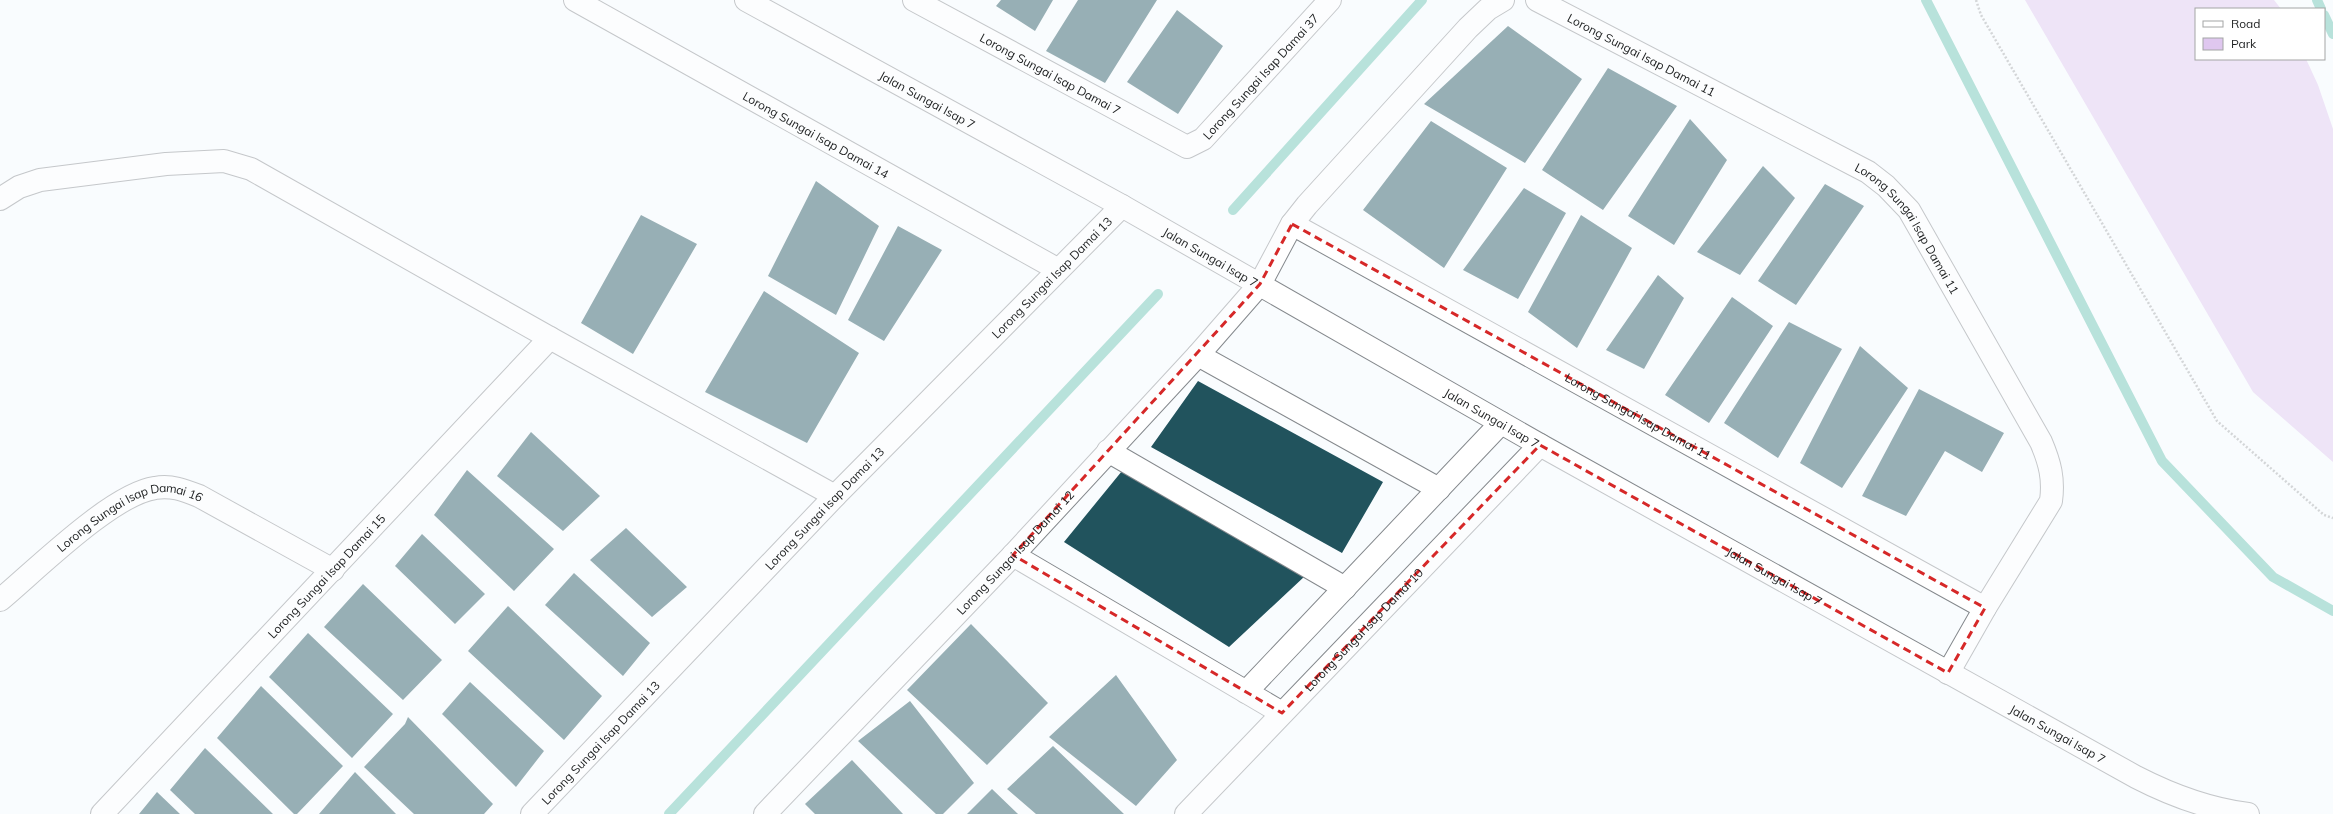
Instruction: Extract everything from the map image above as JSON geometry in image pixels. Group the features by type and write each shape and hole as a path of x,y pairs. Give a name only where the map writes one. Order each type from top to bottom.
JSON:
{"street":[{"name":"Lorong Sungai Isap Damai 14","path":"575,0 1057,269"},
{"name":"Jalan Sungai Isap 7","path":"746,0 1122,206 1540,445 2136,777 2165,792 2199,804 2239,813"},
{"name":"Lorong Sungai Isap Damai 7","path":"914,0 1187,146"},
{"name":"Lorong Sungai Isap Damai 37","path":"1187,146 1203,139 1330,0"},
{"path":"1260,284 1292,224 1307,204 1468,28 1488,9 1503,0"},
{"name":"Lorong Sungai Isap Damai 11","path":"1537,0 1868,172 1886,186 1909,210 2020,404 2050,463 2053,484 2051,501 1985,608 1948,672"},
{"path":"0,199 19,187 40,180 166,164 224,161 251,169 550,338 835,496"},
{"name":"Lorong Sungai Isap Damai 13","path":"532,814 835,496 1057,269 1122,206"},
{"name":"Lorong Sungai Isap Damai 11","path":"1292,224 1985,608"},
{"name":"Lorong Sungai Isap Damai 12","path":"765,814 1013,555 1198,355 1260,284"},
{"name":"Lorong Sungai Isap Damai 15","path":"102,814 550,338"},
{"path":"1198,355 1439,489"},
{"path":"1246,692 1501,423"},
{"name":"Lorong Sungai Isap Damai 10","path":"1186,814 1540,445"},
{"path":"1108,452 1345,588"},
{"name":"Lorong Sungai Isap Damai 16","path":"0,600 112,507 134,495 154,488 177,487 199,496 333,570"},
{"path":"1013,555 1282,713"}],"path":[{"path":"1976,0 1981,15 2218,421 2324,514 2333,518"}],"highlighted area":[{"path":"1292,224 1985,608 1948,673 1540,445 1282,713 1013,555 1260,284"}],"green space":[{"path":"2025,0 2274,0 2280,8 2195,8 2195,60 2306,60 2318,85 2333,129 2333,462 2253,392"}],"building":[{"path":"1001,0 1053,0 1035,31 996,6"},
{"path":"1078,0 1157,0 1105,83 1046,51"},
{"path":"1177,10 1223,46 1178,114 1127,82"},
{"path":"1508,26 1582,79 1525,163 1424,104"},
{"path":"1608,68 1677,106 1603,210 1542,170"},
{"path":"1690,119 1727,160 1674,245 1628,216"},
{"path":"1431,121 1507,168 1444,268 1363,210"},
{"path":"1763,166 1795,198 1740,275 1697,252"},
{"path":"816,181 879,226 836,315 768,276"},
{"path":"1825,184 1864,206 1796,305 1758,281"},
{"path":"1524,188 1566,213 1518,299 1463,270"},
{"path":"641,215 697,244 633,354 581,323"},
{"path":"1581,215 1632,248 1577,348 1528,312"},
{"path":"898,226 942,250 884,341 848,320"},
{"path":"1658,275 1684,298 1644,369 1606,350"},
{"path":"764,291 859,353 807,443 705,392"},
{"path":"1732,297 1773,326 1709,423 1665,395"},
{"path":"1789,322 1842,349 1778,458 1724,423"},
{"path":"1860,346 1908,388 1842,488 1800,463"},
{"path":"1198,381 1383,482 1342,553 1151,447"},
{"path":"1919,389 2004,433 1982,472 1945,451 1906,516 1862,496"},
{"path":"531,432 600,496 563,531 497,476"},
{"path":"467,470 554,549 514,591 434,515"},
{"path":"1122,471 1305,576 1229,647 1064,542"},
{"path":"626,528 687,587 652,617 590,560"},
{"path":"422,534 485,594 455,624 395,566"},
{"path":"574,573 650,643 623,676 545,605"},
{"path":"363,584 442,660 403,700 324,627"},
{"path":"508,606 602,696 564,740 468,651"},
{"path":"971,624 1048,703 987,765 907,690"},
{"path":"308,633 393,714 352,758 269,677"},
{"path":"1116,675 1177,760 1136,806 1049,737"},
{"path":"470,682 544,751 516,787 442,714"},
{"path":"261,686 343,766 297,814 294,814 217,738"},
{"path":"910,701 974,783 943,814 936,814 858,741"},
{"path":"408,717 493,804 484,814 414,814 364,767 405,724"},
{"path":"1053,746 1124,814 1036,814 1007,789"},
{"path":"205,748 273,814 195,814 170,790"},
{"path":"852,760 903,814 815,814 805,804"},
{"path":"355,772 396,814 319,814"},
{"path":"992,789 1018,814 967,814"},
{"path":"157,792 180,814 139,814"}],"waterway":[{"path":"1233,210 1422,0"},
{"path":"1926,0 2162,461 2273,577 2333,611"},
{"path":"2317,0 2321,8"},
{"path":"2325,17 2333,34"},
{"path":"669,814 1158,294"}]}
